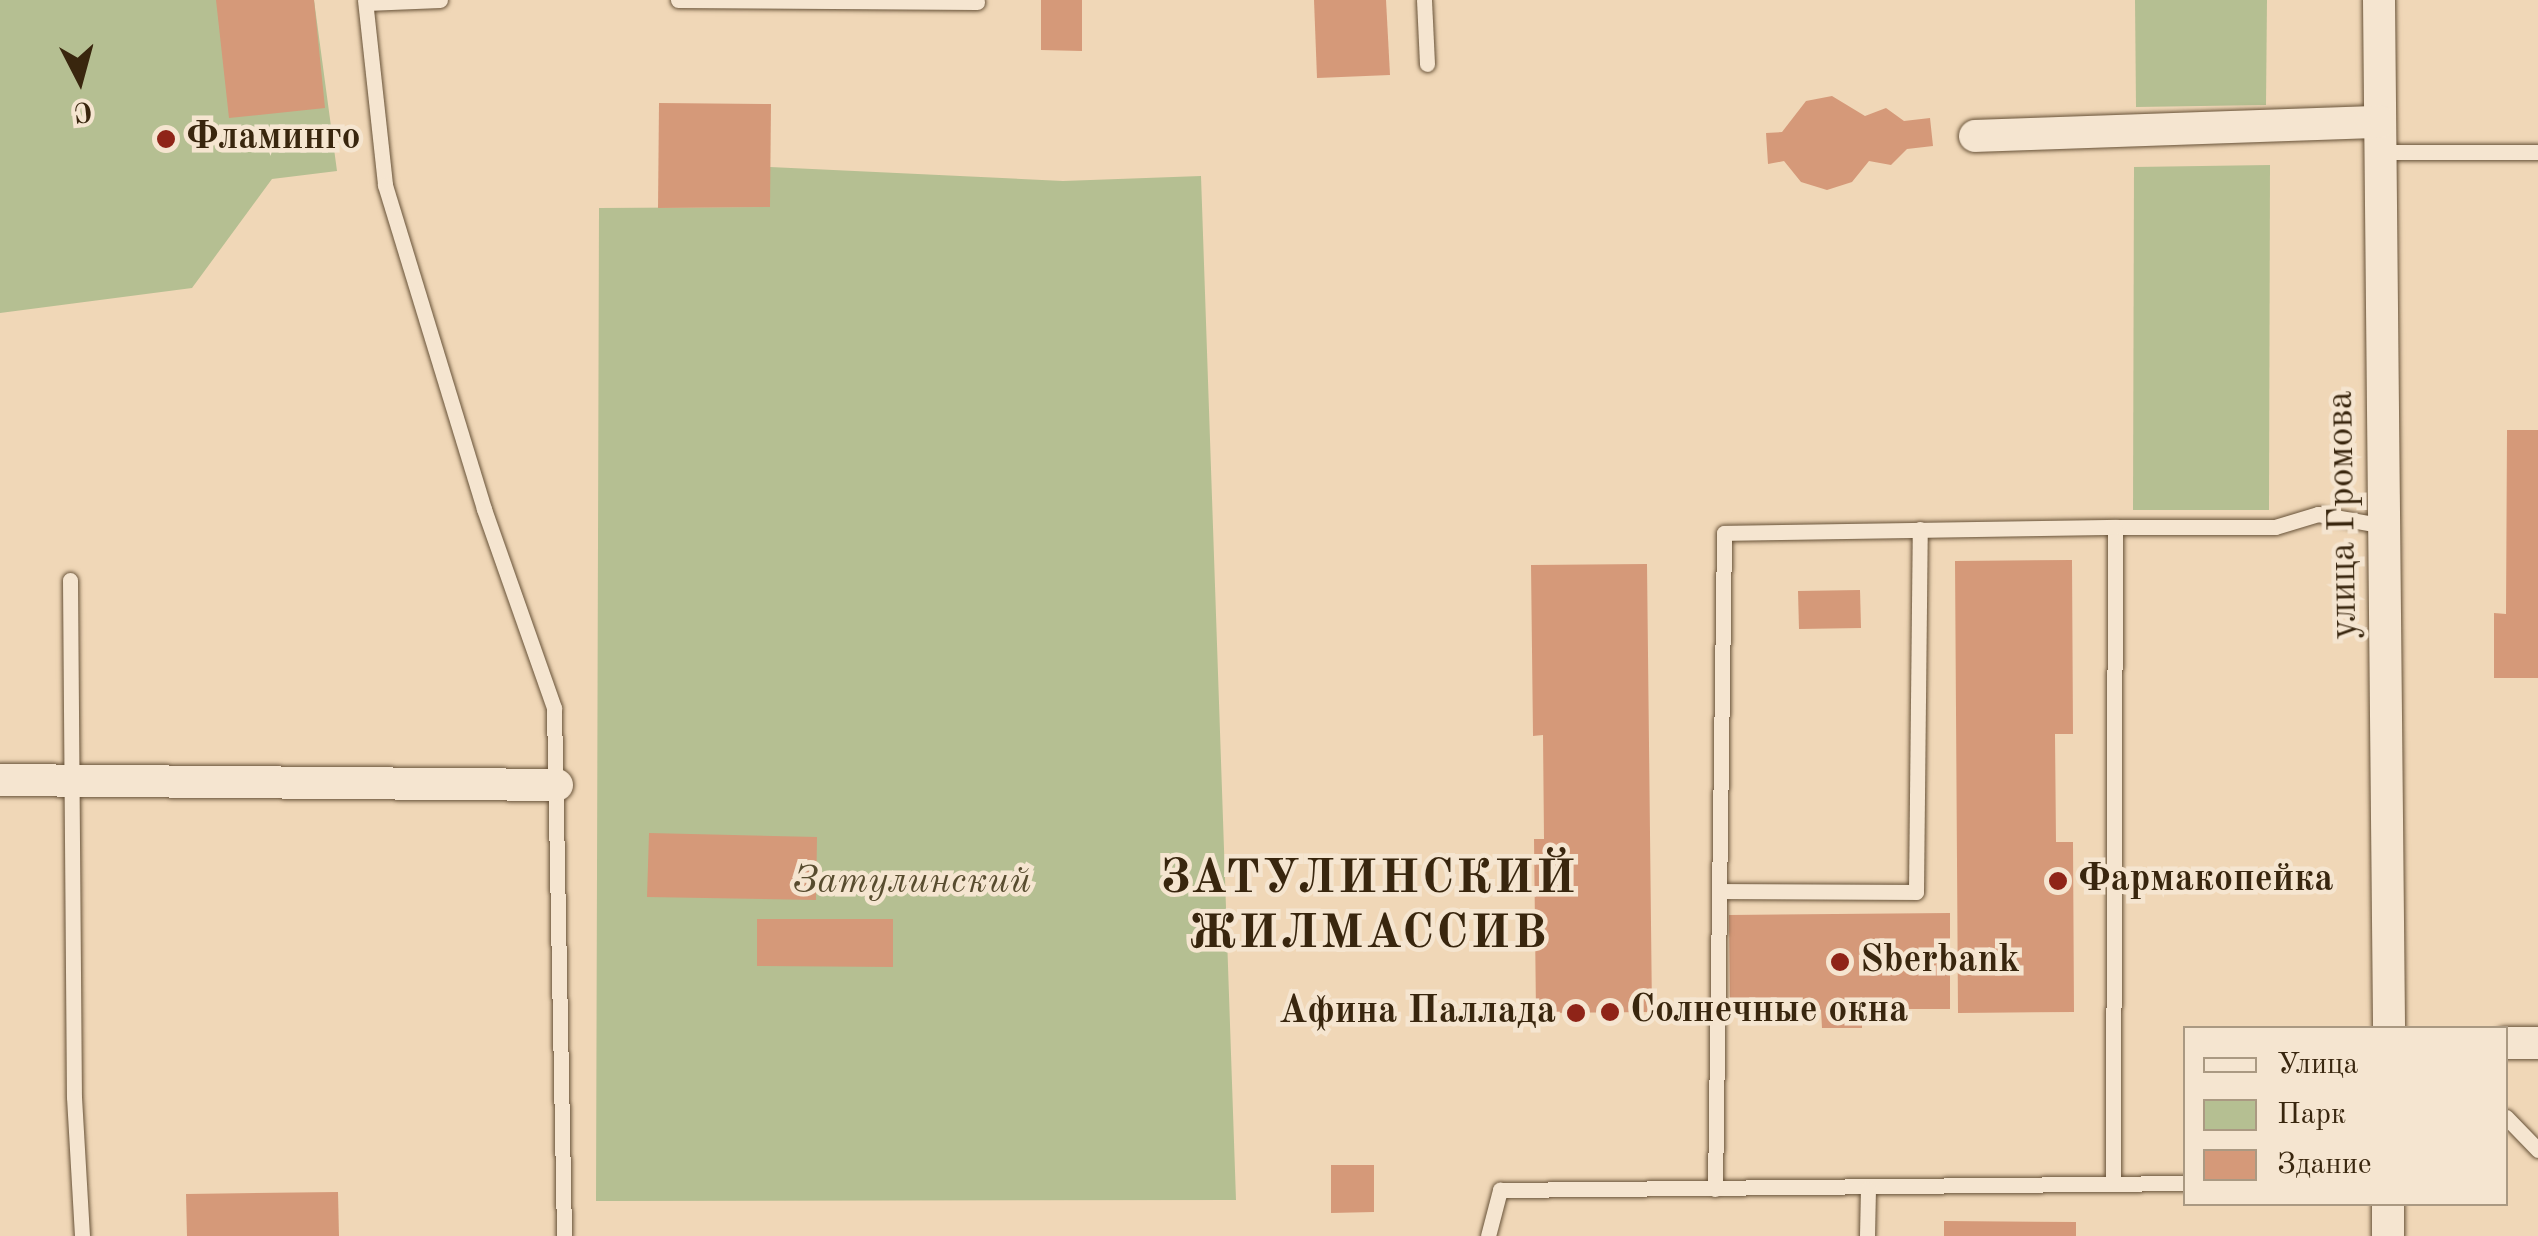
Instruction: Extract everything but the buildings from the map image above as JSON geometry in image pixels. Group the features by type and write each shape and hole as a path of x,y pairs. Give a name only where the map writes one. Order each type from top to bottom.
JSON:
{"street":[{"name":"улица Громова","path":"2379,0 2389,1026"},
{"path":"1975,136 2380,137"},
{"path":"0,780 557,785"},
{"path":"2508,1043 2538,1044"},
{"path":"2388,1206 2388,1236"}],"lane":[{"path":"440,0 366,2 385,185 484,509 554,708 564,1236"},
{"path":"678,0 977,2"},
{"path":"1424,0 1427,64"},
{"path":"2380,137 2538,152"},
{"path":"1715,1189 1724,533 2275,527 2318,514 2384,526"},
{"path":"2113,1183 2115,526"},
{"path":"1719,891 1916,892 1920,529"},
{"path":"70,580 76,781 74,1097 82,1236"},
{"path":"2508,1119 2538,1150"},
{"path":"1488,1236 1500,1190 2183,1183"},
{"path":"1867,1236 1868,1189"}],"green space":[{"name":"Фламинго","path":"0,0 314,0 337,171 272,179 192,288 0,313"},
{"path":"2135,0 2267,0 2266,105 2136,107"},
{"path":"2270,165 2269,510 2133,510 2134,167"},
{"name":"Затулинский","path":"770,167 1063,181 1201,176 1236,1200 596,1201 599,208 770,207"}],"place":[{"name":"Фламинго","path":"166,139"},
{"name":"Фармакопейка","path":"2058,881"},
{"name":"Sberbank","path":"1840,962"},
{"name":"Солнечные окна","path":"1610,1012"},
{"name":"Афина Паллада","path":"1576,1013"}],"district":[{"name":"ЗАТУЛИНСКИЙ ЖИЛМАССИВ","path":"1369,906"}]}
